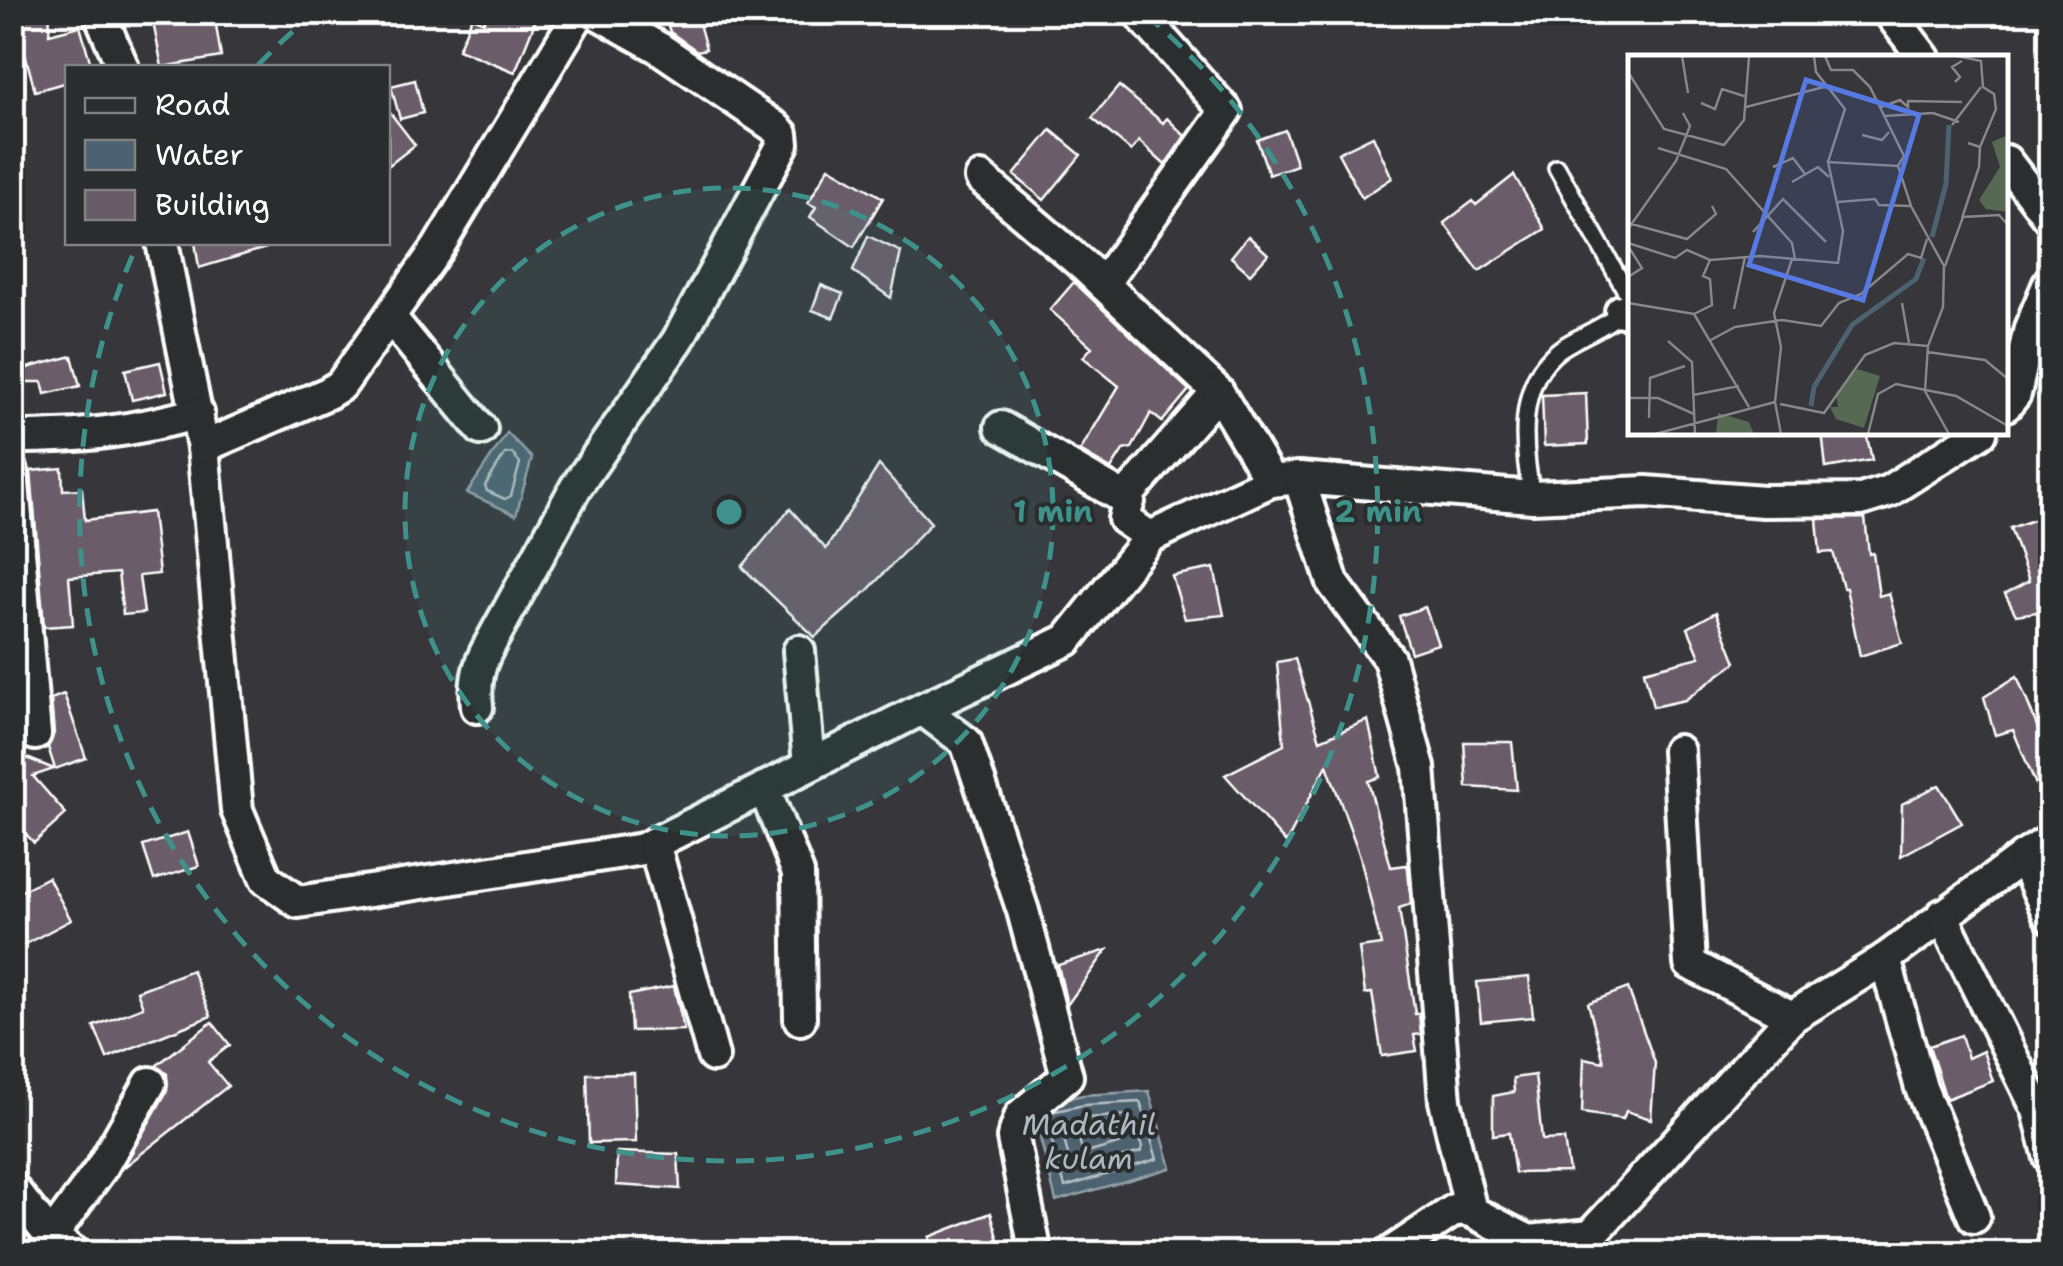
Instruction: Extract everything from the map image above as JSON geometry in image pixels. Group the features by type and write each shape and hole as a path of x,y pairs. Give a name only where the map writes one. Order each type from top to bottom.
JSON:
{"street":[{"path":"99,12 122,65"},
{"path":"203,447 335,390 436,249 580,12"},
{"path":"478,685 576,487 678,340 783,144 782,134 774,128 659,48 595,12"},
{"path":"1103,284 1226,111 1138,12"},
{"path":"1889,12 1922,55"},
{"path":"2008,164 2050,219"},
{"path":"981,178 1103,284 1218,392 1285,480 1333,583 1389,658 1419,767 1446,1101 1471,1212"},
{"path":"163,245 203,447 237,810 266,879 298,902 642,849 1067,640 1150,537 1285,480 1532,498 1646,492 1764,501 1861,500 1904,482 1976,435"},
{"path":"2008,403 2014,394 2030,328 2050,281"},
{"path":"390,317 481,430"},
{"path":"1150,537 1124,518 1132,492 1218,392"},
{"path":"12,437 134,431 198,413"},
{"path":"1001,427 1129,500"},
{"path":"12,472 35,734"},
{"path":"799,651 809,765"},
{"path":"922,709 966,742 1023,911 1068,1076 1021,1114 1012,1138 1036,1254"},
{"path":"1678,750 1690,964 1792,1017"},
{"path":"764,788 798,873 800,1019"},
{"path":"1389,1254 1456,1209 1471,1212 1529,1241 1576,1245 1590,1236 1792,1017 1885,959 2050,840"},
{"path":"654,843 713,1056"},
{"path":"2023,857 2050,917"},
{"path":"1942,915 2038,1110 2050,1158"},
{"path":"1885,959 1920,1088 1974,1217"},
{"path":"12,1188 64,1245 102,1166 150,1083"}],"lane":[{"path":"1557,168 1628,292"},
{"path":"1532,498 1525,458 1529,395 1542,369 1559,350 1626,311"}],"water":[{"path":"507,433 532,458 516,515 467,493"},
{"name":"Madathil kulam","path":"1149,1091 1171,1168 1056,1201 1032,1106 1083,1095"}],"building":[{"path":"14,12 50,12 49,34 80,26 91,65 65,65 65,83 35,91"},
{"path":"214,12 221,57 162,65 153,22"},
{"path":"488,12 539,12 515,72 458,49 472,17 484,22"},
{"path":"696,12 706,49 697,51 670,32 666,20"},
{"path":"415,80 423,113 400,119 391,86"},
{"path":"1119,86 1163,123 1167,118 1185,136 1165,165 1139,141 1131,151 1092,118"},
{"path":"390,113 415,145 390,164"},
{"path":"1051,130 1081,155 1044,200 1014,175"},
{"path":"1285,130 1297,165 1269,175 1257,140"},
{"path":"1373,136 1392,178 1362,198 1338,153"},
{"path":"829,167 883,198 854,247 810,217 816,207 808,203"},
{"path":"1514,175 1545,229 1479,271 1444,223 1473,201 1476,205"},
{"path":"868,236 901,252 891,298 853,271"},
{"path":"1248,236 1268,254 1250,274 1231,257"},
{"path":"195,245 266,245 266,248 199,268"},
{"path":"1074,282 1189,390 1162,422 1151,413 1132,448 1123,450 1111,469 1080,451 1119,386 1083,357 1092,347 1050,310"},
{"path":"821,285 843,294 833,318 812,310"},
{"path":"72,356 80,386 45,394 42,382 12,382 12,372"},
{"path":"160,362 167,392 132,400 125,370"},
{"path":"1586,393 1588,444 1544,446 1542,395"},
{"path":"1822,435 1867,435 1872,460 1826,468"},
{"path":"879,465 931,523 867,591 815,637 742,567 790,509 826,549"},
{"path":"62,468 63,490 82,489 85,520 152,512 159,574 139,576 144,613 123,615 118,573 69,577 73,625 44,627 31,471"},
{"path":"2050,514 2047,634 2037,612 2016,615 2005,594 2029,581 2010,528"},
{"path":"1865,518 1879,596 1889,593 1902,643 1860,656 1846,588 1833,552 1820,553 1817,519"},
{"path":"1214,568 1224,615 1185,619 1172,576"},
{"path":"1425,607 1438,644 1411,653 1399,616"},
{"path":"1716,612 1736,662 1685,700 1653,707 1644,671 1700,657 1688,628"},
{"path":"1295,659 1320,740 1368,720 1380,777 1368,781 1391,867 1407,865 1408,869 1411,904 1399,908 1415,1014 1419,1014 1421,1034 1414,1035 1417,1051 1382,1056 1372,993 1365,994 1359,948 1381,945 1360,856 1327,765 1286,843 1225,775 1284,745 1277,662"},
{"path":"2017,676 2039,731 2050,726 2050,818 2013,730 1995,735 1984,697"},
{"path":"64,694 86,758 55,769 48,747 54,733 51,699"},
{"path":"1464,742 1512,742 1517,790 1467,787"},
{"path":"12,752 54,769 33,776 66,814 34,843 12,818"},
{"path":"1939,785 1962,823 1901,856 1902,804"},
{"path":"188,832 199,866 154,880 143,846"},
{"path":"48,877 71,920 12,951 12,896"},
{"path":"1107,950 1067,1005 1058,965"},
{"path":"192,970 211,1016 107,1058 94,1026 143,1007 137,991"},
{"path":"1529,977 1533,1017 1481,1022 1477,982"},
{"path":"674,986 684,1030 631,1031 629,995"},
{"path":"1628,988 1655,1063 1651,1119 1626,1111 1623,1119 1582,1113 1584,1058 1604,1062 1588,1003"},
{"path":"212,1022 230,1045 208,1062 228,1086 123,1168 167,1091 167,1074 156,1066"},
{"path":"1961,1035 1968,1058 1983,1051 1993,1081 1946,1099 1929,1046"},
{"path":"634,1073 636,1142 589,1143 587,1074"},
{"path":"1535,1075 1542,1140 1564,1139 1569,1172 1515,1173 1509,1133 1493,1135 1493,1096 1514,1092 1513,1078"},
{"path":"617,1152 678,1154 680,1189 616,1185"},
{"path":"991,1213 1003,1254 933,1254 929,1237"}]}
